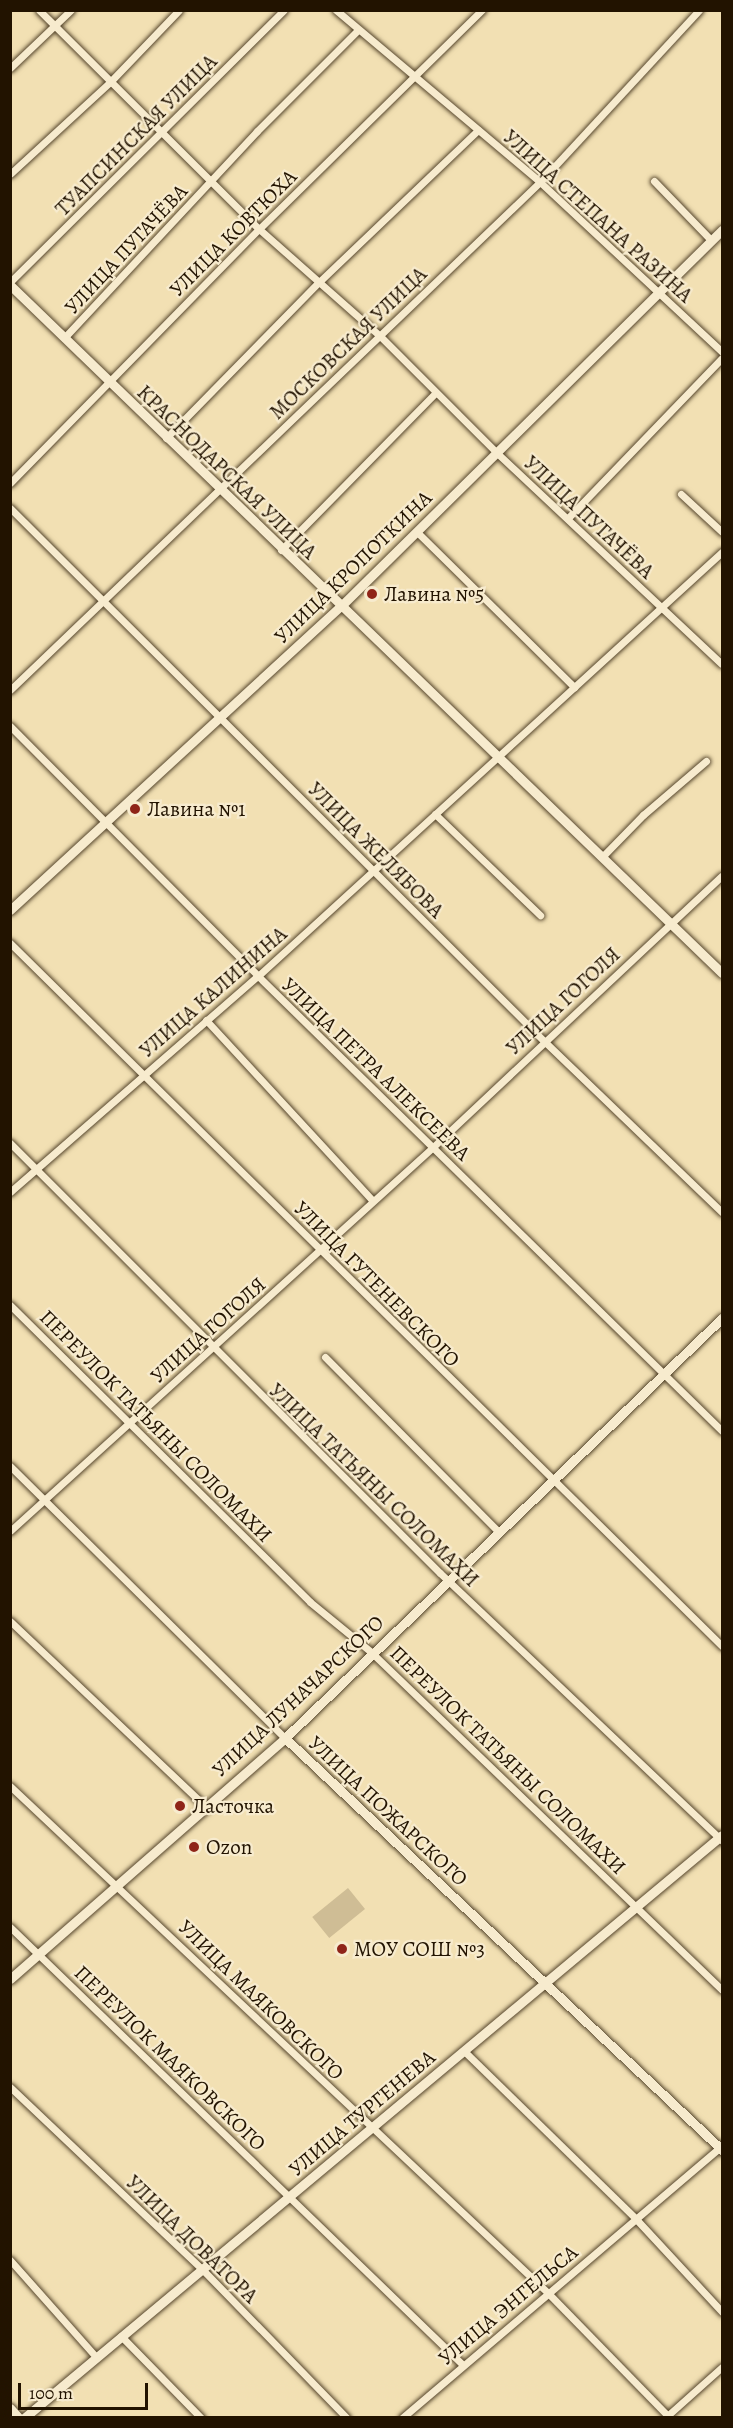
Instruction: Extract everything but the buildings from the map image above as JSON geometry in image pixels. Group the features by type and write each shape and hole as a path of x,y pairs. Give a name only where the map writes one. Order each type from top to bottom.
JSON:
{"main road":[{"name":"УЛИЦА КРОПОТКИНА","path":"10,910 218,716 340,607 657,292 723,230"},
{"name":"КРАСНОДАРСКАЯ УЛИЦА","path":"10,284 281,550 723,973"},
{"name":"УЛИЦА ЛУНАЧАРСКОГО","path":"10,1979 118,1887 285,1738 553,1480 666,1376 723,1318"},
{"name":"УЛИЦА ПОЖАРСКОГО","path":"285,1738 722,2148"},
{"name":"УЛИЦА ТУРГЕНЕВА","path":"21,2418 721,1838"},
{"path":"10,2408 21,2418"}],"street":[{"name":"УЛИЦА ПУГАЧЁВА","path":"39,10 259,229 380,336 496,453 723,664"},
{"path":"10,68 71,10"},
{"path":"10,174 111,81 179,10"},
{"name":"ТУАПСИНСКАЯ УЛИЦА","path":"10,284 284,10"},
{"name":"УЛИЦА СТЕПАНА РАЗИНА","path":"336,10 357,31 540,182 723,352"},
{"name":"УЛИЦА КОВТЮХА","path":"10,483 259,229 482,10"},
{"name":"МОСКОВСКАЯ УЛИЦА","path":"10,690 101,599 219,490 540,182 699,10"},
{"path":"211,181 357,31"},
{"name":"УЛИЦА СТЕПАНА РАЗИНА","path":"319,282 478,130"},
{"name":"УЛИЦА ПУГАЧЁВА","path":"64,338 211,181"},
{"path":"654,181 712,241"},
{"path":"166,438 319,282"},
{"path":"568,519 723,358"},
{"path":"281,550 436,392"},
{"path":"681,494 723,532"},
{"name":"УЛИЦА ЖЕЛЯБОВА","path":"10,508 544,1041 723,1212"},
{"path":"417,532 574,687"},
{"name":"УЛИЦА КАЛИНИНА","path":"10,1192 258,976 723,552"},
{"name":"УЛИЦА ПЕТРА АЛЕКСЕЕВА","path":"10,726 258,976 723,1431"},
{"path":"603,857 643,815 706,761"},
{"path":"435,814 540,915"},
{"name":"УЛИЦА ГОГОЛЯ","path":"10,1532 433,1147 723,876"},
{"name":"УЛИЦА ГУТЕНЕВСКОГО","path":"10,943 723,1646"},
{"path":"206,1020 374,1201"},
{"name":"УЛИЦА ТАТЬЯНЫ СОЛОМАХИ","path":"10,1143 212,1350 448,1581 721,1838"},
{"name":"ПЕРЕУЛОК ТАТЬЯНЫ СОЛОМАХИ","path":"10,1305 310,1602 372,1652 723,1990"},
{"path":"325,1357 499,1532"},
{"name":"УЛИЦА ПОЖАРСКОГО","path":"10,1466 285,1738"},
{"path":"10,1621 206,1807"},
{"name":"УЛИЦА МАЯКОВСКОГО","path":"10,1786 548,2293 667,2417"},
{"name":"ПЕРЕУЛОК МАЯКОВСКОГО","path":"10,1927 462,2364"},
{"path":"464,2051 636,2219 723,2312"},
{"name":"УЛИЦА ДОВАТОРА","path":"10,2087 201,2268 347,2418"},
{"name":"УЛИЦА ЭНГЕЛЬСА","path":"402,2418 462,2364 722,2148"},
{"path":"10,2260 96,2357"},
{"path":"121,2336 201,2418"},
{"path":"667,2417 723,2367"}],"shaded area":[{"path":"348,1888 365,1909 329,1938 312,1917"}],"place":[{"name":"Лавина №5","path":"372,594"},
{"name":"Лавина №1","path":"135,809"},
{"name":"Ласточка","path":"180,1806"},
{"name":"Ozon","path":"194,1847"},
{"name":"МОУ СОШ №3","path":"342,1949"}]}
